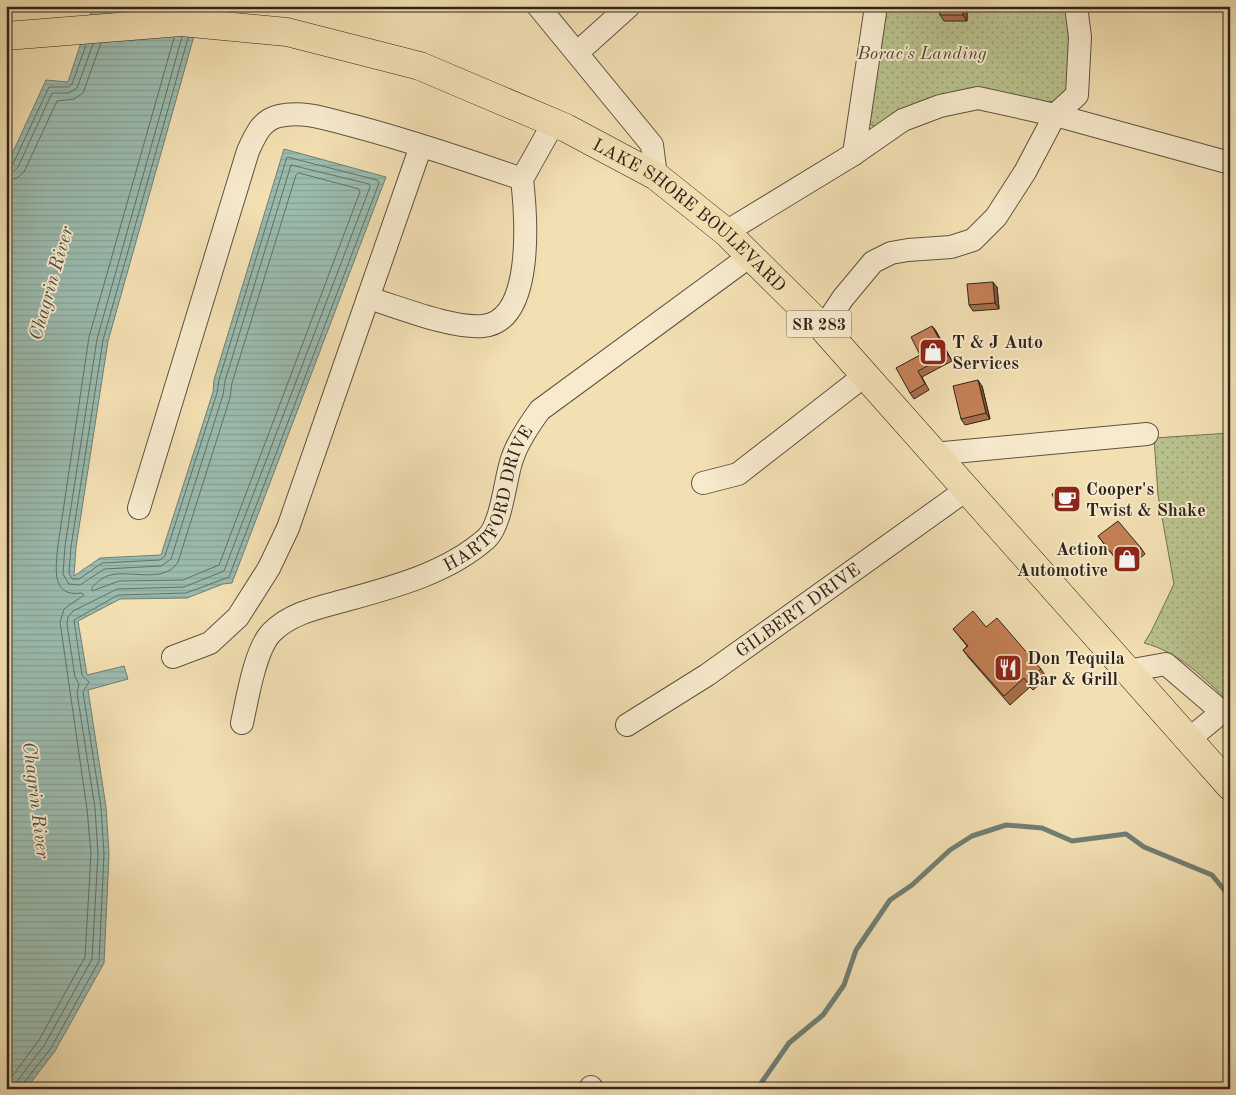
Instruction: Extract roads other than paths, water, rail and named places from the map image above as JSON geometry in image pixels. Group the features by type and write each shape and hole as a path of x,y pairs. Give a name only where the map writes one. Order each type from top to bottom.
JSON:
{"main road":[{"name":"LAKE SHORE BOULEVARD","path":"10,35 181,22 287,32 420,66 554,122 656,176 726,232 823,328 1230,786"}],"street":[{"path":"538,6 578,52 652,145 656,176"},
{"path":"578,52 629,6"},
{"path":"854,154 876,6"},
{"path":"823,328 843,298 874,262 891,253 951,247 973,240 996,217 1025,172 1054,115 1078,95 1080,38 1076,6"},
{"path":"726,232 854,154 903,120 940,106 978,98 1054,115 1230,164"},
{"path":"139,508 248,151 257,132 266,122 278,116 313,116 420,146 522,179"},
{"path":"368,298 460,325 485,326 505,315 516,294 525,262 526,216 522,179 554,122"},
{"path":"173,657 210,643 238,617 269,568 288,528 420,146"},
{"name":"HARTFORD DRIVE","path":"242,723 256,661 270,634 300,613 405,583 449,563 488,536 498,516 512,458 524,433 540,410 750,256"},
{"path":"703,483 738,474 864,376"},
{"path":"933,454 1148,434"},
{"name":"GILBERT DRIVE","path":"627,725 707,675 966,490"},
{"path":"1127,671 1166,664 1226,713 1188,740"}],"water":[{"name":"Chagrin River","path":"93,6 206,6 196,29 108,341 76,547 74,576 100,558 161,555 213,392 214,380 284,149 386,177 232,583 223,584 187,598 120,599 78,621 87,675 124,666 128,679 88,690 106,807 109,854 104,963 55,1051 26,1089 6,1089 6,167 46,80 68,82"}],"waterway":[{"path":"757,1089 789,1043 823,1015 844,985 856,950 890,900 912,885 950,850 972,836 1006,825 1042,828 1072,841 1126,834 1144,847 1212,875 1230,897"}],"place":[{"name":"T & J Auto Services","path":"933,352"},
{"name":"Cooper's Twist & Shake","path":"1067,499"},
{"name":"Action Automotive","path":"1127,559"},
{"name":"Don Tequila Bar & Grill","path":"1008,668"}],"park label":[{"name":"Borac's Landing","path":"922,53"}]}
